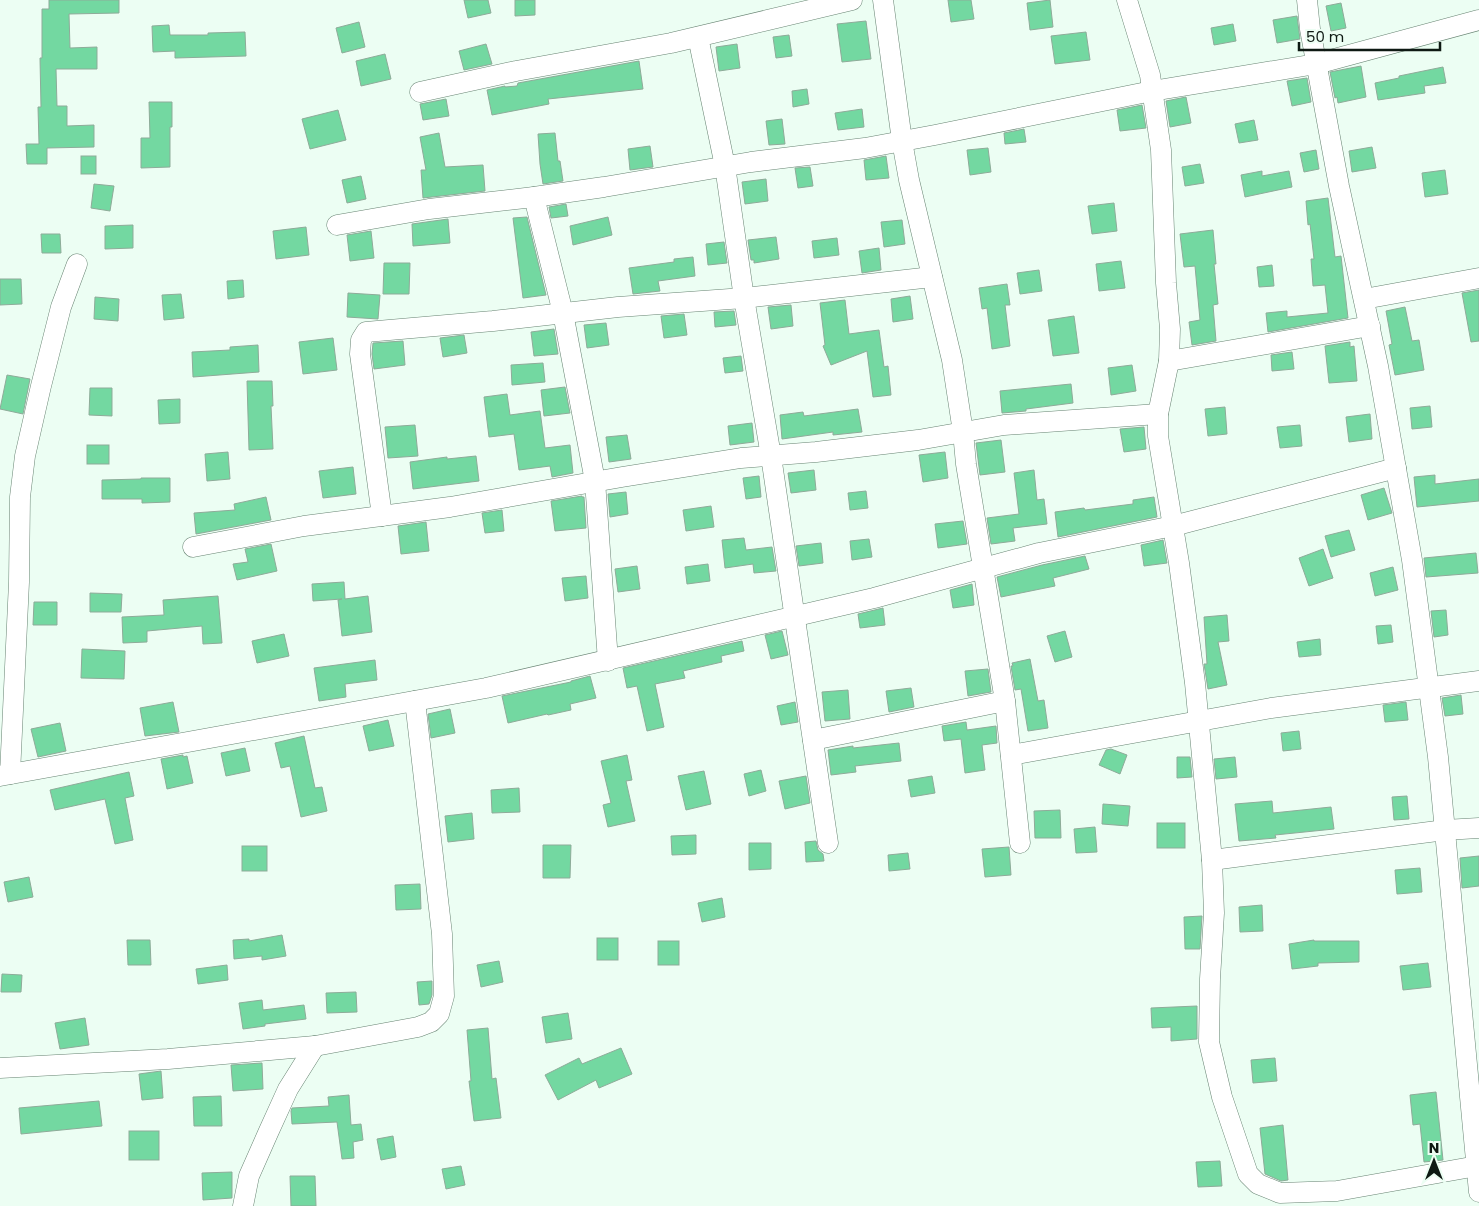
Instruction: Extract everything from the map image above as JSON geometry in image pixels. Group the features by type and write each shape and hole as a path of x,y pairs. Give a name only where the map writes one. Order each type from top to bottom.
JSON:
{"street":[{"path":"420,92 516,71 671,43 852,0"},
{"path":"883,0 909,180 952,360 966,464 1005,701 1020,842"},
{"path":"1127,0 1150,75 1161,150 1166,283 1170,328 1169,361 1158,414 1158,436 1194,674 1212,860 1214,913 1209,1042 1222,1097 1248,1174 1258,1184 1280,1193 1337,1191 1477,1166"},
{"path":"1307,0 1316,64 1378,366 1412,560 1438,757 1479,1192"},
{"path":"337,225 429,209 604,187 751,162 866,148 1152,91 1316,64 1479,20"},
{"path":"698,37 725,166 744,298 771,456 828,843"},
{"path":"534,197 563,313 595,481 608,661"},
{"path":"76,264 62,307 41,386 25,456 20,497 18,582 5,775 486,688 874,598 1039,553 1173,526 1396,468"},
{"path":"382,516 360,354 361,340 366,332 618,307 744,298 932,277"},
{"path":"1364,300 1479,278"},
{"path":"1169,361 1370,326"},
{"path":"193,547 304,526 450,507 595,481 741,458 816,452 900,442 1004,425 1158,414"},
{"path":"1011,755 1271,708 1479,681"},
{"path":"0,1068 168,1059 316,1046 418,1027 431,1022 439,1014 444,996 442,934 415,701"},
{"path":"813,740 1005,701"},
{"path":"1212,860 1445,830 1479,828"},
{"path":"243,1206 249,1176 268,1133 288,1090 316,1046"}],"building":[{"path":"49,0 119,0 119,13 69,14 70,48 97,47 97,69 56,69 57,106 67,106 67,126 94,125 94,147 47,148 47,164 27,164 26,144 39,144 38,107 41,107 42,9 49,9"},
{"path":"464,0 488,0 491,13 468,18"},
{"path":"515,0 535,0 535,15 515,16"},
{"path":"948,0 971,0 974,19 951,22"},
{"path":"1050,0 1053,27 1030,30 1027,3"},
{"path":"1341,3 1346,28 1331,31 1326,6"},
{"path":"1297,16 1300,39 1277,43 1273,20"},
{"path":"866,21 871,59 842,62 837,24"},
{"path":"359,22 365,47 342,53 336,28"},
{"path":"1233,24 1236,41 1214,45 1211,28"},
{"path":"169,25 170,35 208,35 208,33 245,32 246,56 175,58 175,51 153,52 152,26"},
{"path":"1086,32 1090,60 1055,64 1051,36"},
{"path":"789,35 792,56 776,58 773,37"},
{"path":"486,44 492,64 464,70 459,51"},
{"path":"737,44 740,68 719,71 716,47"},
{"path":"385,54 391,79 361,86 356,61"},
{"path":"639,61 643,89 548,99 549,104 492,115 487,90 505,86 517,86 518,83"},
{"path":"1361,66 1366,97 1338,103 1337,97 1335,98 1330,72"},
{"path":"1443,67 1446,83 1424,86 1425,93 1378,100 1375,83"},
{"path":"1307,78 1311,102 1292,106 1287,81"},
{"path":"807,89 809,104 793,107 792,91"},
{"path":"1186,97 1191,123 1170,127 1166,101"},
{"path":"446,99 449,116 423,120 420,104"},
{"path":"149,102 172,102 170,167 141,168 141,138 150,138"},
{"path":"1142,105 1146,128 1120,131 1117,110"},
{"path":"862,109 864,127 838,130 835,113"},
{"path":"338,110 346,140 310,149 302,119"},
{"path":"782,119 785,144 769,145 766,121"},
{"path":"1254,120 1258,140 1239,143 1235,124"},
{"path":"1024,129 1026,142 1005,144 1004,133"},
{"path":"439,133 445,167 483,165 485,191 423,198 421,170 426,170 420,137"},
{"path":"555,133 558,161 560,161 563,181 543,184 538,134"},
{"path":"650,146 653,167 630,170 628,149"},
{"path":"1372,147 1376,168 1352,172 1349,151"},
{"path":"988,148 991,172 970,175 967,150"},
{"path":"1316,150 1319,169 1304,172 1300,153"},
{"path":"81,156 96,156 96,174 81,174"},
{"path":"886,156 889,178 866,180 864,160"},
{"path":"1200,164 1204,183 1185,186 1182,167"},
{"path":"810,167 813,186 798,188 795,168"},
{"path":"1445,170 1448,194 1425,197 1422,173"},
{"path":"1262,171 1262,176 1289,171 1292,187 1245,197 1241,175"},
{"path":"361,176 366,199 347,203 342,180"},
{"path":"766,179 768,201 745,204 742,182"},
{"path":"94,184 114,186 110,211 91,208"},
{"path":"1328,198 1335,257 1341,256 1348,318 1268,332 1266,313 1287,311 1287,317 1328,313 1325,285 1313,286 1311,259 1314,259 1306,201"},
{"path":"1114,203 1117,231 1092,234 1088,206"},
{"path":"566,204 568,216 551,218 549,207"},
{"path":"527,217 546,295 523,298 513,218"},
{"path":"608,217 612,235 573,245 570,226"},
{"path":"448,219 450,243 413,246 412,224"},
{"path":"902,220 905,244 884,247 881,222"},
{"path":"133,225 133,248 105,249 105,226"},
{"path":"306,227 309,255 276,259 273,231"},
{"path":"1213,230 1218,304 1213,305 1216,341 1192,345 1189,322 1200,320 1195,266 1184,267 1180,234"},
{"path":"371,231 374,258 350,261 347,235"},
{"path":"41,234 60,234 61,253 42,253"},
{"path":"776,237 779,259 754,263 754,260 751,260 748,240"},
{"path":"837,238 839,255 814,258 812,241"},
{"path":"724,242 727,263 708,265 706,244"},
{"path":"879,248 881,270 862,273 859,251"},
{"path":"693,257 695,276 658,281 660,291 633,294 629,268 674,262 674,259"},
{"path":"1121,261 1125,288 1099,291 1096,264"},
{"path":"384,263 410,263 409,294 383,294"},
{"path":"1272,265 1274,286 1259,287 1257,267"},
{"path":"1039,270 1042,291 1020,294 1017,273"},
{"path":"0,279 21,279 22,304 0,305"},
{"path":"243,280 244,297 228,299 227,281"},
{"path":"1007,284 1010,305 1005,305 1010,346 992,349 987,308 982,309 979,288"},
{"path":"1479,290 1479,341 1471,342 1462,293"},
{"path":"348,293 380,295 378,319 347,317"},
{"path":"181,294 184,318 164,320 162,295"},
{"path":"910,296 913,319 893,322 891,299"},
{"path":"95,297 119,299 118,321 94,319"},
{"path":"845,300 849,334 879,330 884,367 888,366 891,395 873,397 867,351 831,365 823,346 825,345 820,303"},
{"path":"791,305 793,326 771,329 768,307"},
{"path":"1405,307 1412,341 1419,340 1424,370 1395,375 1389,345 1392,344 1386,311"},
{"path":"734,311 736,325 715,327 714,312"},
{"path":"684,314 687,335 664,338 661,316"},
{"path":"1074,316 1079,353 1053,356 1048,320"},
{"path":"606,323 609,345 587,348 584,325"},
{"path":"554,329 558,354 534,356 531,332"},
{"path":"464,335 467,353 443,357 440,338"},
{"path":"333,338 337,370 303,374 299,342"},
{"path":"403,341 405,365 374,369 373,343"},
{"path":"1350,342 1350,347 1354,346 1357,381 1329,383 1325,346"},
{"path":"258,345 259,372 193,377 192,352 230,350 230,347"},
{"path":"1292,352 1294,369 1272,371 1271,355"},
{"path":"741,356 743,371 725,373 723,358"},
{"path":"543,363 545,382 512,385 511,365"},
{"path":"1132,365 1136,391 1111,395 1108,368"},
{"path":"7,375 30,379 23,414 0,409"},
{"path":"247,381 272,381 273,449 249,450"},
{"path":"1071,384 1073,403 1002,413 1000,391"},
{"path":"565,387 570,413 544,416 541,390"},
{"path":"90,388 112,388 112,416 89,415"},
{"path":"507,394 510,415 540,411 545,448 570,445 573,473 552,477 550,466 519,470 514,434 489,437 484,397"},
{"path":"180,399 180,423 159,424 158,400"},
{"path":"1430,406 1432,427 1412,429 1410,408"},
{"path":"1225,407 1227,434 1208,436 1205,409"},
{"path":"858,409 862,432 833,435 833,432 782,439 780,415 803,412 804,416"},
{"path":"1370,414 1372,439 1349,442 1346,417"},
{"path":"752,423 754,442 730,445 728,426"},
{"path":"415,425 418,456 388,458 385,427"},
{"path":"1300,425 1302,446 1280,448 1277,427"},
{"path":"1144,427 1146,449 1124,452 1120,429"},
{"path":"627,435 631,459 609,462 606,437"},
{"path":"1001,440 1005,472 980,475 976,443"},
{"path":"87,445 109,445 109,464 87,464"},
{"path":"228,452 230,479 207,481 205,454"},
{"path":"945,452 948,478 923,482 919,455"},
{"path":"476,456 479,481 413,489 410,462 447,457 447,459"},
{"path":"353,467 356,494 323,498 319,471"},
{"path":"814,470 816,490 791,493 788,473"},
{"path":"1034,470 1037,500 1044,499 1047,524 1013,528 1015,541 991,544 987,518 1019,514 1014,473"},
{"path":"1435,475 1435,484 1479,479 1479,501 1417,507 1414,477"},
{"path":"759,476 761,497 746,499 743,478"},
{"path":"170,478 170,502 142,503 142,499 102,499 102,480"},
{"path":"1384,488 1392,513 1368,520 1361,495"},
{"path":"866,491 868,508 850,510 848,493"},
{"path":"626,492 628,514 610,517 608,494"},
{"path":"266,497 271,520 196,534 194,513 235,510 234,504"},
{"path":"584,497 586,528 555,531 551,501"},
{"path":"1154,497 1157,517 1058,537 1055,512 1133,504 1133,500"},
{"path":"711,506 714,527 686,531 683,510"},
{"path":"502,510 504,531 485,533 482,513"},
{"path":"963,521 967,544 938,548 935,524"},
{"path":"426,522 429,551 401,554 398,526"},
{"path":"1349,530 1355,550 1331,557 1325,536"},
{"path":"744,538 746,550 772,547 776,571 754,573 753,564 725,568 722,540"},
{"path":"869,539 872,557 852,560 850,541"},
{"path":"1163,540 1167,563 1144,566 1141,545"},
{"path":"821,543 823,563 799,566 796,546"},
{"path":"271,544 277,571 237,580 233,564 248,562 245,549"},
{"path":"1323,549 1333,578 1309,586 1299,558"},
{"path":"1476,553 1478,573 1426,577 1424,558"},
{"path":"1085,556 1089,569 1053,578 1055,586 1001,597 997,577"},
{"path":"708,564 710,581 687,584 685,567"},
{"path":"637,566 640,589 618,592 615,569"},
{"path":"1393,567 1398,590 1375,596 1370,573"},
{"path":"586,576 588,598 565,601 562,578"},
{"path":"344,582 345,599 368,596 372,632 342,636 338,600 342,599 313,601 312,584"},
{"path":"972,584 974,605 953,608 950,590"},
{"path":"90,593 122,594 121,612 90,612"},
{"path":"218,596 222,643 203,644 202,626 147,631 147,642 123,643 122,617 164,615 163,600"},
{"path":"34,602 57,602 57,625 33,625"},
{"path":"883,608 885,625 860,628 858,614"},
{"path":"1446,610 1448,635 1434,637 1431,611"},
{"path":"1227,615 1229,641 1218,642 1227,685 1208,689 1204,664 1207,664 1204,617"},
{"path":"1391,625 1393,642 1378,644 1376,626"},
{"path":"782,631 788,655 771,659 765,635"},
{"path":"1065,631 1072,657 1055,662 1047,636"},
{"path":"284,634 289,656 257,663 252,641"},
{"path":"1320,639 1321,655 1299,657 1297,642"},
{"path":"742,641 744,651 721,656 722,662 683,671 685,678 655,684 664,727 647,731 637,686 627,688 623,668"},
{"path":"82,649 125,651 124,679 81,678"},
{"path":"1030,659 1038,701 1044,700 1048,728 1028,731 1021,689 1015,690 1011,666 1013,666 1012,663"},
{"path":"375,660 377,680 345,684 346,697 319,701 314,668"},
{"path":"988,669 991,692 968,696 965,671"},
{"path":"590,676 596,698 570,704 571,710 508,723 502,696 571,682"},
{"path":"911,688 914,707 889,712 886,691"},
{"path":"848,690 850,719 825,721 822,692"},
{"path":"1461,695 1463,714 1445,716 1442,698"},
{"path":"173,702 179,732 145,736 140,708"},
{"path":"795,702 798,722 781,725 777,706"},
{"path":"1406,702 1408,720 1385,722 1383,705"},
{"path":"450,709 455,733 431,738 428,714"},
{"path":"388,720 394,746 369,751 363,726"},
{"path":"966,722 967,730 996,726 997,743 982,745 985,770 965,773 961,739 944,741 942,726"},
{"path":"60,723 66,751 38,757 31,729"},
{"path":"1299,731 1301,749 1283,751 1281,733"},
{"path":"304,736 315,788 322,787 327,811 301,817 290,766 281,768 275,743"},
{"path":"899,743 901,761 855,766 856,772 831,775 828,750 853,746 853,748"},
{"path":"245,748 250,771 226,776 221,753"},
{"path":"1111,749 1127,755 1120,774 1099,765 1106,750"},
{"path":"183,755 183,757 187,756 193,783 167,789 161,759"},
{"path":"627,755 632,780 626,781 635,821 608,827 603,805 611,803 601,761"},
{"path":"1177,757 1190,757 1192,777 1177,778"},
{"path":"1235,757 1237,777 1216,779 1214,759"},
{"path":"761,770 766,791 749,796 744,774"},
{"path":"704,771 711,804 686,810 678,776"},
{"path":"129,772 134,796 125,798 133,840 115,844 105,799 55,810 50,790"},
{"path":"806,776 810,803 785,809 779,781"},
{"path":"932,776 935,793 911,797 908,780"},
{"path":"519,788 520,812 492,813 491,790"},
{"path":"1407,796 1409,819 1394,820 1392,797"},
{"path":"1272,801 1273,813 1331,807 1334,829 1275,835 1276,838 1239,841 1235,804"},
{"path":"1103,804 1130,806 1128,826 1102,824"},
{"path":"1060,810 1061,838 1035,838 1034,811"},
{"path":"472,813 474,839 448,842 445,816"},
{"path":"1157,823 1185,823 1185,848 1157,848"},
{"path":"1095,827 1097,852 1076,853 1074,829"},
{"path":"696,835 696,854 672,855 671,836"},
{"path":"816,841 818,850 823,854 824,861 806,862 805,842"},
{"path":"749,843 771,843 771,869 749,870"},
{"path":"543,845 571,845 570,878 543,878"},
{"path":"242,846 267,846 267,871 242,871"},
{"path":"1009,847 1011,875 985,877 982,849"},
{"path":"908,853 910,869 889,871 888,855"},
{"path":"1479,856 1479,886 1462,888 1460,858"},
{"path":"1420,868 1422,892 1397,894 1395,870"},
{"path":"29,877 33,897 8,902 4,882"},
{"path":"420,884 421,909 396,910 395,885"},
{"path":"722,898 725,917 702,922 698,903"},
{"path":"1262,905 1263,931 1240,932 1239,907"},
{"path":"1202,916 1200,949 1185,949 1184,917"},
{"path":"282,935 286,956 262,960 262,956 234,959 233,940 249,939 249,941"},
{"path":"597,938 618,938 618,960 597,960"},
{"path":"127,940 150,940 151,965 128,965"},
{"path":"1314,940 1359,941 1359,962 1318,963 1318,966 1292,969 1289,944"},
{"path":"658,941 679,941 679,965 658,965"},
{"path":"499,961 503,982 481,987 477,965"},
{"path":"1428,963 1431,987 1403,990 1400,966"},
{"path":"227,965 228,980 198,984 196,969"},
{"path":"2,974 22,975 21,992 1,992"},
{"path":"432,981 432,995 429,1004 419,1005 417,982"},
{"path":"356,992 357,1012 327,1013 326,993"},
{"path":"262,1000 263,1010 304,1005 306,1019 243,1029 239,1003"},
{"path":"1197,1006 1197,1039 1171,1041 1171,1027 1152,1028 1151,1008"},
{"path":"568,1013 572,1039 546,1043 542,1017"},
{"path":"85,1018 89,1045 60,1049 55,1023"},
{"path":"488,1028 492,1079 496,1078 501,1118 474,1121 469,1081 471,1081 467,1030"},
{"path":"621,1048 632,1074 599,1088 596,1080 558,1100 545,1075 579,1058 582,1064"},
{"path":"1275,1058 1277,1081 1253,1083 1251,1060"},
{"path":"262,1063 263,1089 233,1091 231,1065"},
{"path":"161,1071 163,1098 142,1100 139,1074"},
{"path":"1436,1092 1443,1160 1424,1162 1420,1124 1413,1125 1410,1095"},
{"path":"349,1095 351,1125 361,1124 363,1140 353,1142 354,1158 342,1159 337,1122 292,1124 291,1111 292,1108 329,1106 328,1097"},
{"path":"221,1096 222,1126 194,1126 193,1097"},
{"path":"99,1101 102,1126 21,1134 19,1108"},
{"path":"1283,1125 1288,1180 1281,1181 1265,1174 1260,1128"},
{"path":"129,1131 159,1131 159,1160 129,1160"},
{"path":"393,1136 396,1157 381,1160 377,1139"},
{"path":"1220,1161 1222,1186 1198,1187 1196,1162"},
{"path":"461,1166 465,1185 446,1189 442,1169"},
{"path":"232,1172 232,1198 203,1200 202,1173"},
{"path":"290,1176 315,1176 316,1206 291,1206"}]}
